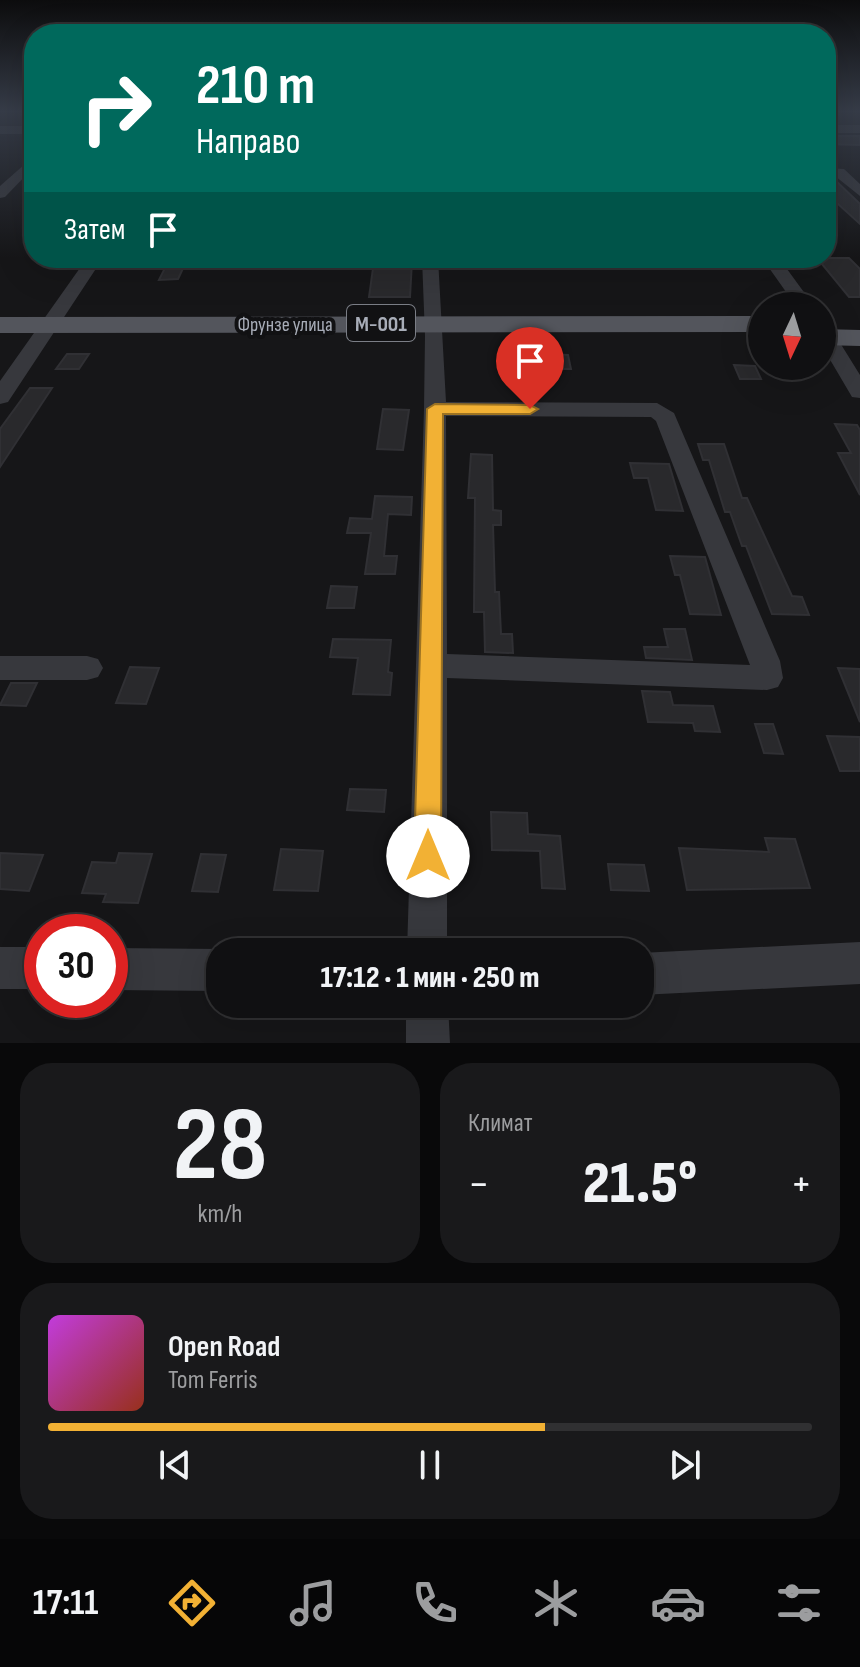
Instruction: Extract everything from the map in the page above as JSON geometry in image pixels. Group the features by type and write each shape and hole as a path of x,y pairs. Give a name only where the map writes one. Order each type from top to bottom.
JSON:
{"main road":[{"name":"Фрунзе улица","path":"0,337 46,331 435,330 748,324"},
{"name":"Фрунзе улица","path":"0,325 46,331"},
{"path":"836,330 860,325"},
{"name":"Фрунзе улица","path":"435,330 748,337"},
{"path":"836,334 860,338"}],"street":[{"path":"0,194 24,169"},
{"path":"836,172 860,192"},
{"path":"0,397 88,268"},
{"path":"427,938 435,409 435,330 431,268"},
{"path":"777,268 795,292"},
{"path":"836,353 860,392"},
{"path":"429,665 767,678 765,661 666,418 657,410 435,409"},
{"path":"0,668 87,668"},
{"path":"654,973 860,963"},
{"path":"0,968 24,968"},
{"path":"128,969 206,970"},
{"path":"427,1018 428,1043"}],"building":[{"path":"836,181 860,204 860,224 836,202"},
{"path":"836,258 849,258 860,269 860,297 849,297 825,268 836,268"},
{"path":"165,268 183,268 178,279 159,280"},
{"path":"373,268 412,268 410,297 369,297"},
{"path":"67,354 89,354 79,369 56,369"},
{"path":"549,354 568,355 571,369 551,369"},
{"path":"734,365 748,366 748,379 740,379"},
{"path":"30,388 52,388 0,467 0,429"},
{"path":"383,409 409,410 403,450 377,449"},
{"path":"835,424 857,425 860,430 860,495 838,453 851,453"},
{"path":"698,444 724,444 742,498 747,498 792,596 802,597 809,615 772,614 746,546 742,546 730,512 725,512 709,460 703,460"},
{"path":"471,454 492,455 493,510 501,511 501,525 493,525 495,592 499,592 501,634 512,634 513,653 485,652 484,612 474,612 475,498 468,498"},
{"path":"630,463 669,464 683,511 656,510 648,478 634,478"},
{"path":"375,496 412,497 411,515 388,514 384,556 397,556 395,574 365,574 371,533 347,533 350,518 372,519"},
{"path":"670,556 705,557 721,615 690,614 680,575 675,575"},
{"path":"331,586 357,587 354,608 327,608"},
{"path":"664,629 685,629 692,660 646,658 644,647 668,647"},
{"path":"333,639 391,640 388,672 392,673 390,695 353,694 358,658 330,657"},
{"path":"130,667 159,668 146,704 116,703"},
{"path":"838,668 860,669 860,722"},
{"path":"11,683 37,683 26,706 0,705"},
{"path":"642,691 670,692 673,705 713,706 720,732 695,731 693,723 648,722"},
{"path":"755,724 773,724 783,754 764,753"},
{"path":"827,736 860,737 860,771 840,771"},
{"path":"350,789 386,790 384,812 347,810"},
{"path":"491,812 527,813 528,834 560,836 565,889 542,888 540,851 492,850"},
{"path":"765,838 795,839 810,888 687,890 679,848 769,852"},
{"path":"281,849 323,851 318,891 274,890"},
{"path":"0,853 43,855 29,891 0,889"},
{"path":"119,853 152,854 138,903 103,902 106,894 82,893 92,862 116,863"},
{"path":"201,854 226,855 218,892 192,891"},
{"path":"608,864 644,865 649,891 611,890"}],"route":[{"path":"428,856 435,409 530,409"}]}
